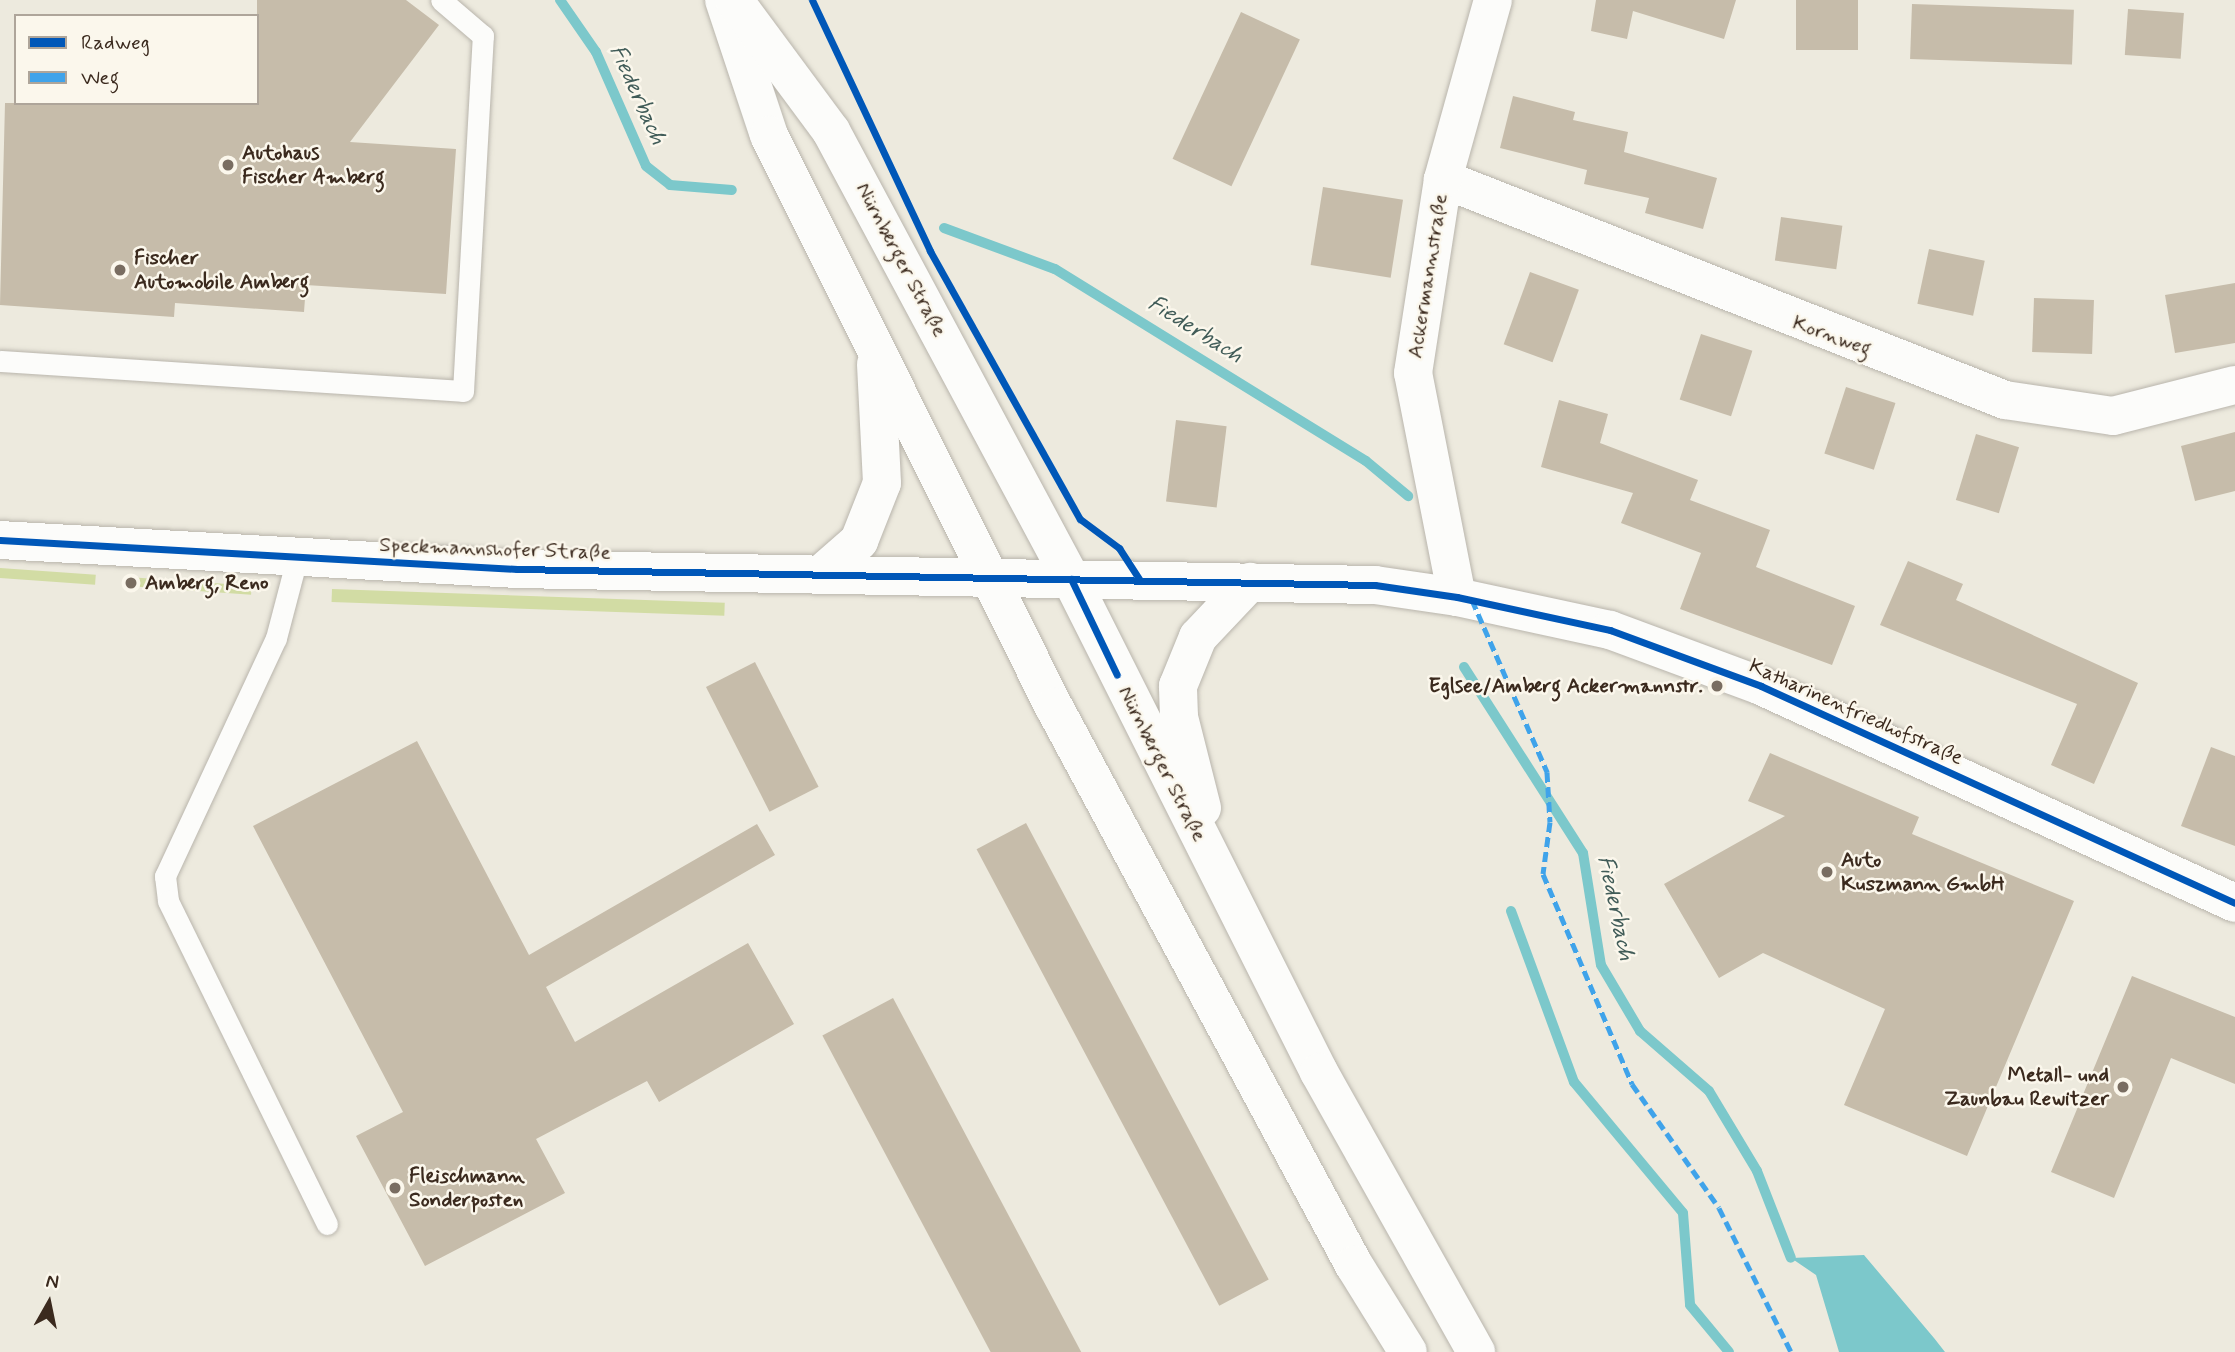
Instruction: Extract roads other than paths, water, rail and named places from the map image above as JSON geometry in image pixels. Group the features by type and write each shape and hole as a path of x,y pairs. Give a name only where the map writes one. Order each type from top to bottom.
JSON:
{"street":[{"path":"724,0 769,135 990,578 1354,1265 1408,1352"},
{"name":"Nürnberger Straße","path":"734,0 831,131 1071,579 1233,903 1476,1352"},
{"name":"Ackermannstraße","path":"1457,597 1413,373 1443,179 1493,0"},
{"name":"Kornweg","path":"1443,179 2005,400 2113,416 2235,385"},
{"path":"820,575 859,541 882,484 873,341"},
{"name":"Speckmannshofer Straße","path":"0,540 297,558 820,575 1071,579"},
{"name":"Katharinenfriedhofstraße","path":"1071,579 1375,586 1457,597 1610,629 1761,686 2235,903"},
{"path":"1233,903 1178,717 1178,686 1185,659 1209,621 1250,582"}],"lane":[{"path":"0,361 463,391 483,36 441,0"},
{"path":"297,558 276,638 166,876 168,901 327,1224"}],"water":[{"path":"1864,1255 1945,1352 1839,1352 1816,1275 1791,1258"}],"waterway":[{"name":"Fiederbach","path":"560,0 596,52 646,166 670,185 732,190"},
{"name":"Fiederbach","path":"944,228 1055,269 1366,461 1408,496"},
{"name":"Fiederbach","path":"1464,667 1583,853 1601,965 1640,1031 1709,1091 1757,1171 1791,1258"},
{"path":"1511,911 1574,1082 1683,1213 1690,1305 1729,1352"}],"place":[{"name":"Autohaus Fischer Amberg","path":"228,165"},
{"name":"Fischer Automobile Amberg","path":"120,270"},
{"name":"Amberg, Reno","path":"131,583"},
{"name":"Eglsee/Amberg Ackermannstr.","path":"1717,686"},
{"name":"Auto Kuszmann GmbH","path":"1827,872"},
{"name":"Metall- und Zaunbau Rewitzer","path":"2123,1087"},
{"name":"Fleischmann Sonderposten","path":"395,1188"}]}
